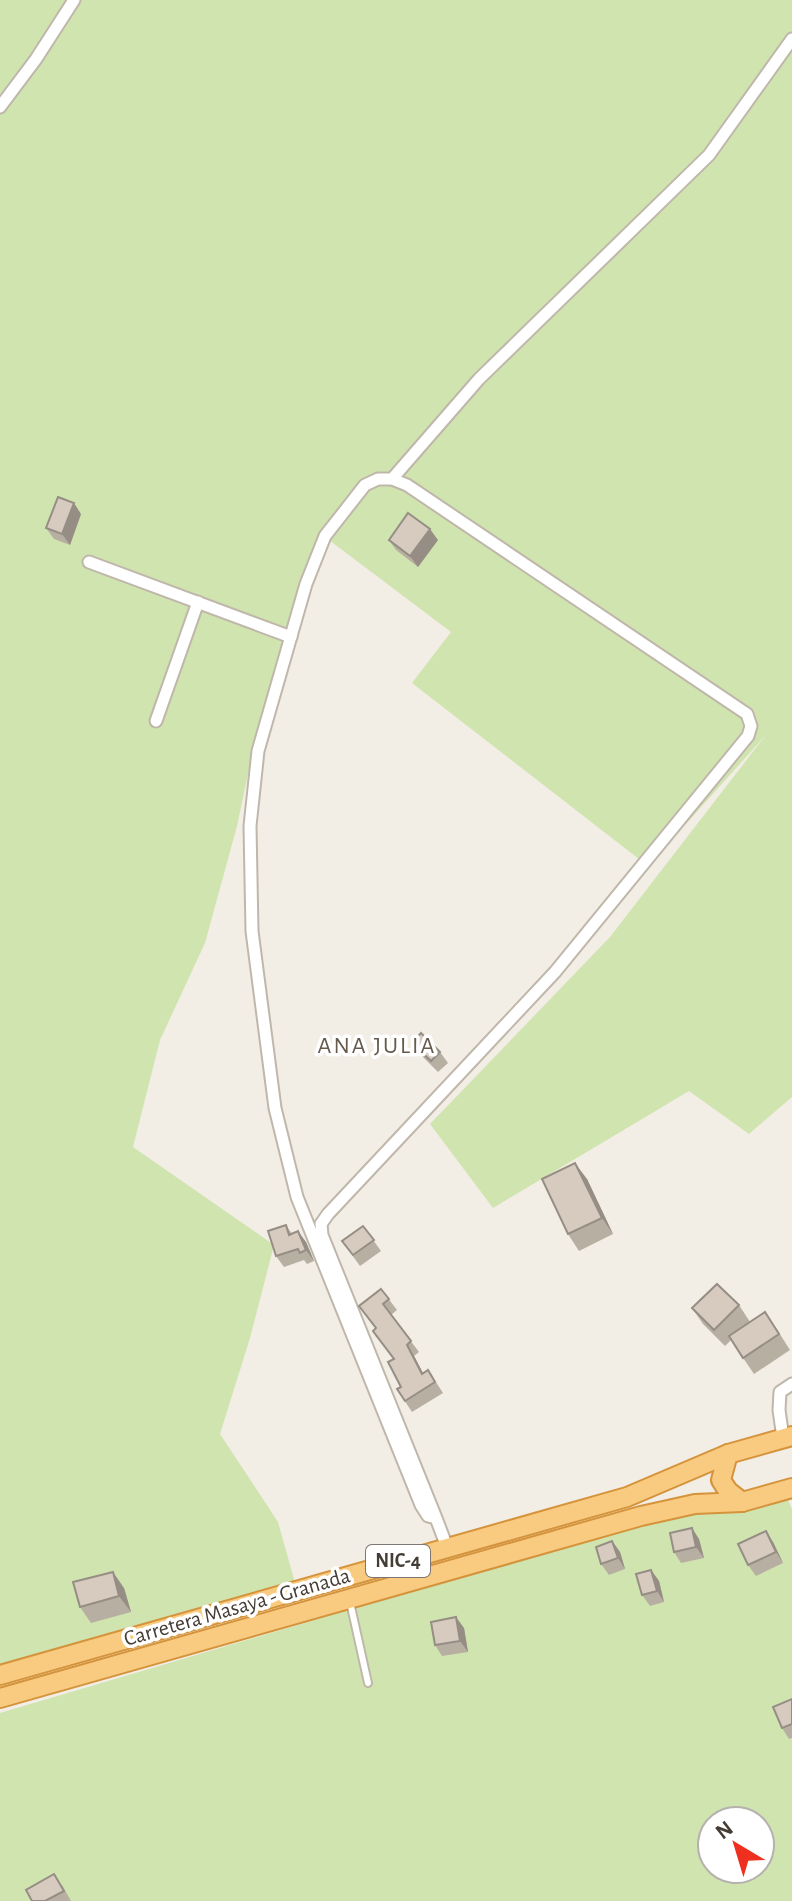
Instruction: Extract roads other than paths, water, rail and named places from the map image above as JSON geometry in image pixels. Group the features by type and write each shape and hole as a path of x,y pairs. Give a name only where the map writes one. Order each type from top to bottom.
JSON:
{"highway":[{"name":"Carretera Masaya - Granada","path":"0,1675 627,1497 728,1454 789,1440"},
{"path":"728,1454 721,1480 728,1491 742,1502"},
{"name":"Carretera Masaya - Granada","path":"0,1698 641,1516 695,1504 742,1502 790,1494"}],"street":[{"path":"0,107 74,0"},
{"path":"392,479 479,379 709,155 792,39"},
{"path":"436,1518 428,1516 421,1505 297,1197 275,1108 252,931 250,826 258,751 306,584 325,536 365,485 378,479 392,479 407,485 738,707 747,714 751,726 748,736 555,972 321,1224 322,1235 436,1518 447,1547"},
{"path":"89,562 291,637"},
{"path":"156,721 198,602"},
{"path":"789,1440 778,1400 780,1392 792,1384"}],"lane":[{"path":"349,1598 368,1683"}],"district":[{"name":"ANA JULIA","path":"377,1046"}]}
